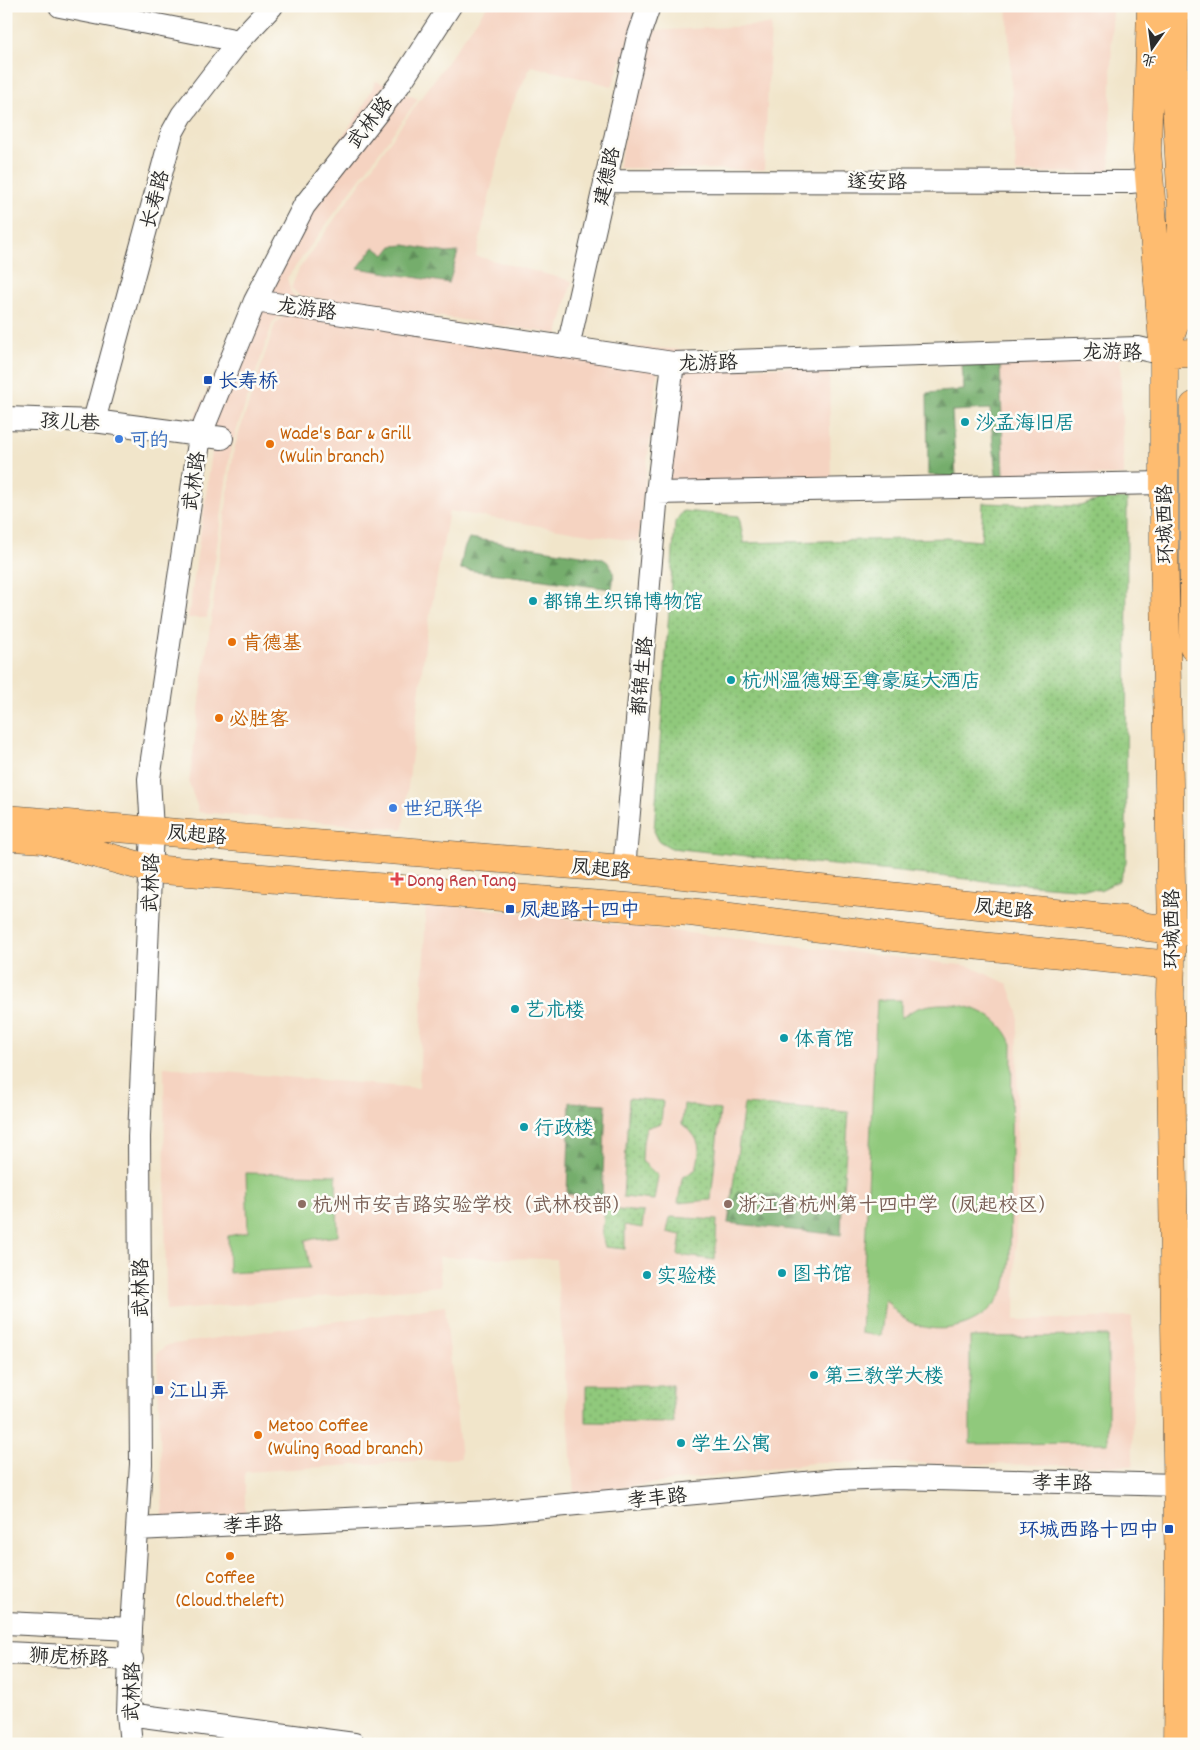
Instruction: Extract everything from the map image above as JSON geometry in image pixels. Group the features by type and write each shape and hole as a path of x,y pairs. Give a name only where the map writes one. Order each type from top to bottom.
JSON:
{"main road":[{"name":"环城西路","path":"1151,6 1147,151 1164,354 1164,483 1187,935 1171,965 1178,1485 1177,1744"},
{"name":"环城西路","path":"1164,354 1182,303 1182,207 1174,67 1174,6"},
{"path":"1164,354 1194,353"},
{"name":"环城西路","path":"1194,406 1194,647"},
{"name":"凤起路","path":"6,819 624,869 1125,920 1147,927 1187,935"},
{"path":"6,837 43,840 151,869 690,912 911,939 1171,965"}],"street":[{"path":"60,6 238,41"},
{"name":"长寿路","path":"94,421 172,133 182,115 238,41 272,6"},
{"name":"武林路","path":"131,1744 128,1714 132,1659 131,1629 142,1464 140,1137 152,830 149,779 200,436 255,301 304,206 399,85 450,6"},
{"name":"建德路","path":"568,347 637,41 649,6"},
{"name":"遂安路","path":"606,181 1130,182 1149,180"},
{"name":"龙游路","path":"255,301 673,363 1138,348 1164,354"},
{"name":"都锦生路","path":"624,869 657,493 673,363"},
{"name":"孩儿巷","path":"6,418 94,421 222,438"},
{"path":"657,493 1164,483"},
{"name":"孝丰路","path":"137,1529 490,1512 837,1480 894,1478 1178,1485"},
{"name":"狮虎桥路","path":"6,1623 131,1629"},
{"name":"狮虎桥路","path":"6,1652 132,1659"},
{"path":"128,1714 354,1744"}],"shaded area":[{"path":"487,6 642,6 612,86 531,66 508,114 476,256 572,281 558,334 300,296 291,288 299,269"},
{"path":"1007,6 1112,6 1110,172 1016,173"},
{"path":"771,25 764,170 618,168 648,31"},
{"path":"376,81 418,99 287,278 291,292 297,299 575,343 729,353 663,367 285,311 273,322 231,447 207,618 188,618 215,432 190,429 295,205 362,109"},
{"path":"286,313 658,369 638,542 449,511 426,637 403,829 199,812 189,783 234,448 275,324"},
{"path":"1120,357 1124,475 1004,476 1000,364"},
{"path":"829,366 831,486 663,486 677,369"},
{"name":"浙江省杭州第十四中学（凤起校区）","path":"426,902 969,966 1008,984 1018,1011 1015,1320 1132,1317 1133,1466 821,1462 574,1494 556,1259 439,1257 441,1286 166,1311 164,1067 419,1088"},
{"path":"445,1306 461,1458 245,1472 245,1515 163,1520 157,1353 167,1345"}],"green space":[{"path":"405,245 447,253 458,252 449,283 358,268 374,247 385,255 392,246"},
{"path":"1000,364 1004,476 996,476 990,409 952,411 956,477 928,475 927,393 964,390 962,365"},
{"path":"1102,499 1127,499 1126,863 1119,881 1100,890 995,882 671,848 659,841 654,831 675,522 683,511 739,516 744,543 946,538 981,541 983,503 1080,506"},
{"path":"469,538 601,558 612,567 612,589 460,569 464,549"},
{"path":"877,1000 901,1000 901,1018 916,1009 931,1005 959,1005 972,1008 996,1022 1006,1032 1012,1044 1010,1258 1006,1284 999,1298 989,1310 977,1319 963,1325 948,1328 932,1328 917,1325 900,1316 885,1299 881,1336 861,1333"},
{"path":"629,1098 663,1101 661,1123 646,1128 643,1142 642,1161 658,1176 654,1200 623,1197"},
{"path":"570,1102 606,1104 602,1198 567,1194"},
{"path":"684,1104 720,1110 711,1200 678,1203 682,1178 696,1169 699,1155 696,1139 682,1124"},
{"path":"744,1104 849,1112 842,1203 738,1192 728,1223"},
{"path":"246,1173 336,1175 338,1236 305,1240 310,1268 229,1273 228,1236 248,1232"},
{"path":"737,1192 842,1203 841,1235 728,1223"},
{"path":"605,1209 644,1212 642,1228 625,1225 625,1249 605,1247 602,1235"},
{"path":"670,1217 717,1220 715,1260 678,1255 681,1235 667,1232"},
{"path":"1108,1336 1108,1443 970,1444 970,1337"},
{"path":"586,1385 672,1385 674,1423 586,1422"}],"place":[{"name":"长寿桥","path":"208,380"},
{"name":"沙孟海旧居","path":"965,422"},
{"name":"可的","path":"119,439"},
{"name":"Wade's Bar & Grill (Wulin branch)","path":"270,444"},
{"name":"都锦生织锦博物馆","path":"533,601"},
{"name":"肯德基","path":"232,642"},
{"name":"杭州温德姆至尊豪庭大酒店","path":"731,680"},
{"name":"必胜客","path":"219,718"},
{"name":"世纪联华","path":"393,808"},
{"name":"Dong Ren Tang","path":"397,879"},
{"name":"凤起路十四中","path":"510,909"},
{"name":"艺术楼","path":"515,1009"},
{"name":"体育馆","path":"784,1038"},
{"name":"行政楼","path":"524,1127"},
{"name":"杭州市安吉路实验学校（武林校部）","path":"302,1204"},
{"name":"浙江省杭州第十四中学（凤起校区）","path":"728,1204"},
{"name":"图书馆","path":"782,1273"},
{"name":"实验楼","path":"647,1275"},
{"name":"第三教学大楼","path":"814,1375"},
{"name":"江山弄","path":"159,1390"},
{"name":"Metoo Coffee (Wuling Road branch)","path":"258,1435"},
{"name":"学生公寓","path":"681,1443"},
{"name":"环城西路十四中","path":"1169,1529"},
{"name":"Coffee (Cloud.theleft)","path":"230,1556"}]}
